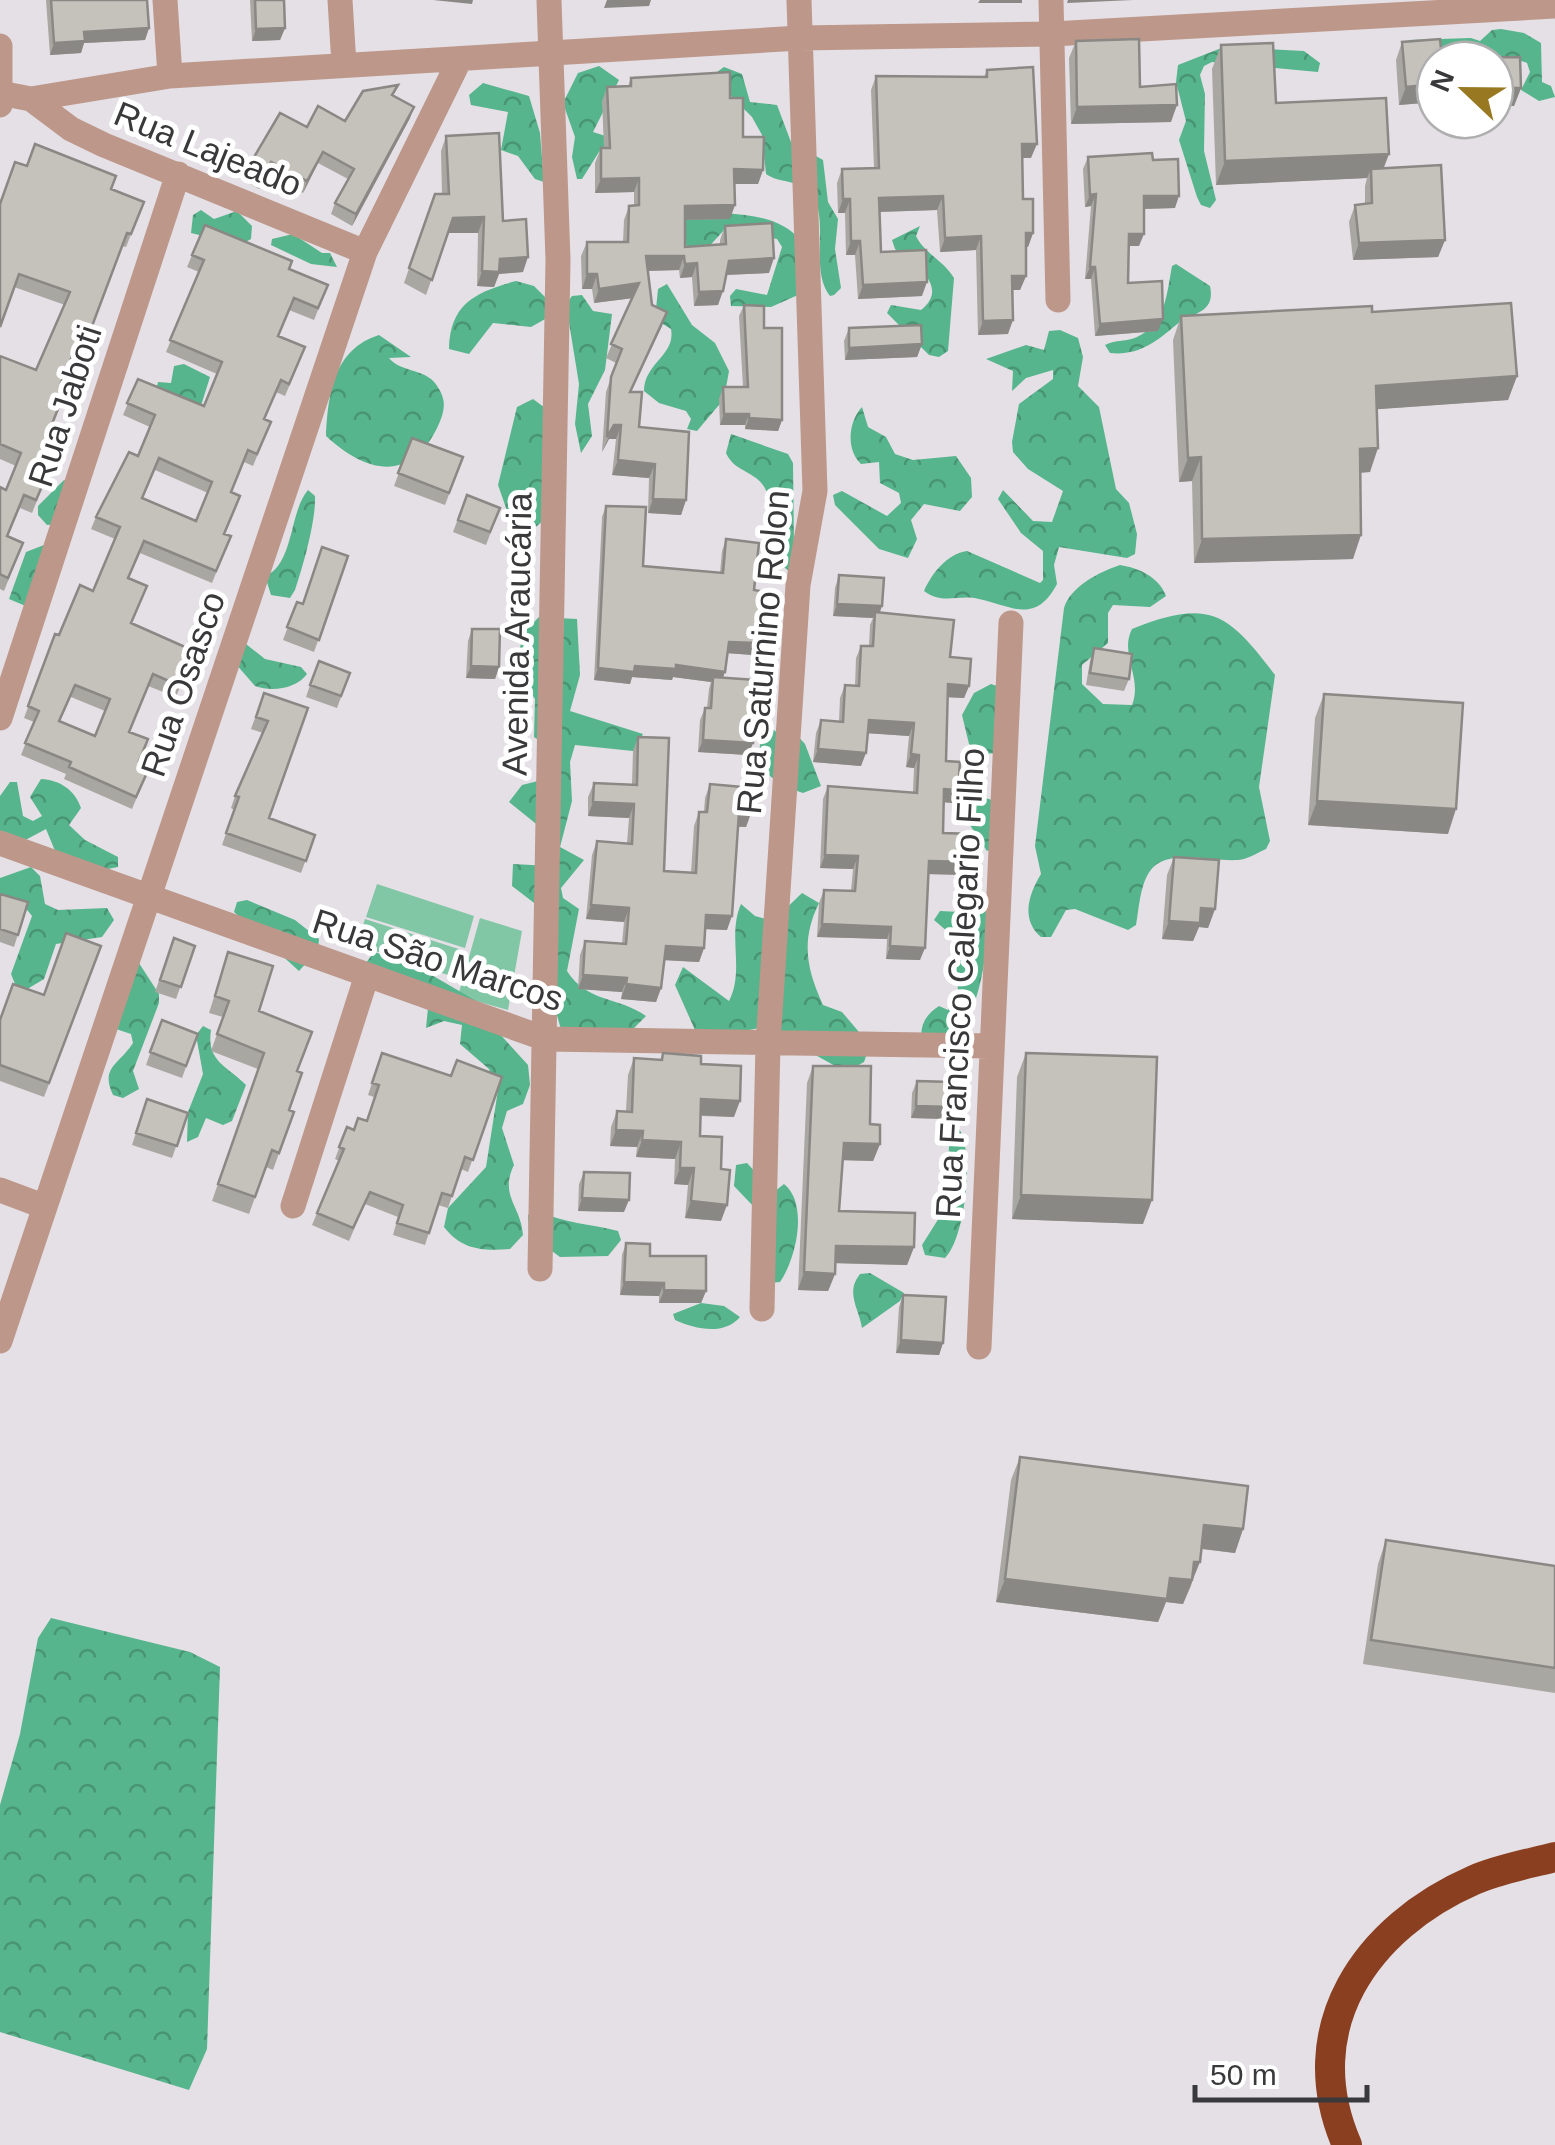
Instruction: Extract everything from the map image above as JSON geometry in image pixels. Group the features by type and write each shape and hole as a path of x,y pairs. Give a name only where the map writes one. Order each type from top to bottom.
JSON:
{"highway":[{"path":"1347,2145 1337,2124 1329,2075 1332,2026 1364,1962 1428,1904 1476,1879 1555,1856"}],"street":[{"path":"165,0 170,76"},
{"path":"340,0 344,64"},
{"name":"Avenida Araucária","path":"540,1269 558,260 549,0"},
{"name":"Rua Saturnino Rolon","path":"762,1310 768,1044 798,585 815,491 798,0"},
{"path":"1051,0 1058,300"},
{"path":"0,46 1,97 31,99 170,76 344,64 459,62 800,38 1052,34 1555,6"},
{"name":"Rua Osasco","path":"0,1341 365,252 459,62"},
{"name":"Rua Lajeado","path":"31,99 71,129 365,252"},
{"name":"Rua Jaboti","path":"0,718 178,174"},
{"name":"Rua Francisco Calegario Filho","path":"979,1347 1011,623"},
{"name":"Rua São Marcos","path":"0,843 546,1039 991,1046"},
{"path":"293,1206 367,975"},
{"path":"0,1190 43,1206"}],"green space":[{"path":"1492,30 1524,33 1541,43 1542,82 1551,86 1555,97 1539,101 1521,90 1530,72 1527,63 1515,60 1515,40 1481,40"},
{"path":"1471,38 1477,40 1415,40 1415,51 1409,40"},
{"path":"1224,47 1304,51 1320,63 1318,72 1212,62 1204,66 1200,75 1205,94 1204,151 1216,200 1210,208 1201,205 1197,197 1179,140 1186,121 1176,82 1178,65"},
{"path":"599,66 619,80 593,132 615,139 599,152 582,179 577,179 572,157 575,137 563,103 578,73"},
{"path":"724,67 742,74 750,102 777,105 791,142 823,160 828,202 838,219 835,249 841,288 834,295 830,296 821,271 816,201 805,187 766,174 762,135 752,117 717,82 717,72"},
{"path":"483,83 529,96 540,133 544,182 535,179 518,156 501,150 508,112 471,105 469,95"},
{"path":"201,210 214,219 237,211 252,226 251,239 240,245 191,233 193,215"},
{"path":"688,211 748,215 789,230 800,240 798,295 771,307 731,306 730,296 736,289 767,295 782,247 777,239 725,229 704,252 687,247 680,227"},
{"path":"920,226 916,236 919,242 954,278 948,351 939,357 929,355 887,313 891,305 921,310 929,301 931,284 895,249 892,240"},
{"path":"293,234 322,253 330,253 337,267 311,264 271,245 272,239"},
{"path":"1176,264 1210,286 1206,307 1146,347 1110,353 1105,345 1137,337 1160,316 1172,266"},
{"path":"516,281 534,286 547,299 547,318 531,327 493,323 469,354 449,349 454,321 468,302"},
{"path":"667,284 692,325 715,343 729,371 724,399 697,431 687,429 691,419 686,411 659,403 644,391 649,373 671,338 671,329 655,319 658,289"},
{"path":"582,295 593,311 612,314 605,370 588,404 592,436 581,453 575,424 579,384 566,304 572,296"},
{"path":"1060,330 1078,338 1083,357 1078,386 1099,407 1116,489 1129,503 1137,534 1135,554 1127,558 1059,547 1054,565 1057,584 1049,597 1031,609 931,595 924,591 936,571 953,556 967,551 1040,583 1043,580 1043,551 1021,533 998,499 1003,490 1033,521 1052,522 1063,491 1028,469 1013,452 1012,442 1019,404 1053,379 1053,370 1026,378 1012,391 1013,371 986,359 1026,345 1044,350 1049,331"},
{"path":"379,335 411,357 389,358 428,377 439,389 444,403 440,421 427,444 415,457 387,467 357,458 326,436 336,375 352,351"},
{"path":"184,364 210,377 199,412 156,391 158,382 171,383 174,366"},
{"path":"533,399 548,410 549,448 542,466 550,484 545,519 530,532 512,525 498,485 517,407"},
{"path":"862,407 868,427 886,437 895,454 913,460 956,456 971,478 972,497 960,511 924,504 911,520 917,539 908,558 879,549 835,505 833,495 842,491 887,516 901,503 899,493 880,483 879,462 861,464 853,451 852,428"},
{"path":"731,434 788,454 793,463 794,549 789,571 768,555 770,503 763,485 735,465 726,453"},
{"path":"64,480 70,480 59,524 47,525 38,515 38,506"},
{"path":"308,490 315,496 313,518 295,590 290,598 271,595 265,576 281,561"},
{"path":"44,545 28,607 9,599 26,552"},
{"path":"1120,565 1148,574 1166,596 1150,607 1113,605 1108,613 1108,643 1082,665 1082,684 1103,704 1132,705 1135,685 1128,648 1132,629 1181,614 1215,617 1230,625 1275,675 1259,787 1270,841 1266,849 1244,859 1182,857 1158,863 1144,883 1136,925 1128,930 1075,909 1066,910 1051,937 1041,937 1030,922 1029,906 1041,874 1035,846 1064,608 1079,587"},
{"path":"539,617 577,619 580,675 570,711 643,734 633,751 575,745 570,762 572,801 560,847 584,860 561,888 563,898 579,909 567,971 584,989 646,1016 633,1029 565,1043 554,1005 542,909 512,886 513,864 550,866 540,827 509,802 522,785 542,780 550,748 534,737 535,699 514,667 525,631"},
{"path":"241,640 265,659 301,667 307,674 283,688 255,686 235,663"},
{"path":"991,684 1000,687 995,753 985,754 969,744 962,715 974,693"},
{"path":"764,721 784,739 792,730 805,744 821,786 803,793 769,775 760,749"},
{"path":"41,779 71,791 81,808 69,825 85,840 118,857 118,867 103,870 58,858 46,829 18,844 0,839 0,796 10,782 17,782 23,816 33,821 42,816 30,797"},
{"path":"973,794 998,802 996,847 987,851 960,810"},
{"path":"31,867 40,876 45,904 58,910 107,908 114,920 102,937 56,944 44,979 19,994 11,974 32,916 24,906 0,901 0,878"},
{"path":"377,884 474,916 465,948 366,917"},
{"path":"802,893 819,903 810,929 808,954 823,1005 842,1012 870,1045 864,1062 846,1072 765,1027 699,1039 675,985 683,967 729,1001 736,977 735,928 741,904 755,916 773,921"},
{"path":"985,895 990,904 985,957 966,1024 957,1040 922,1041 927,1017 939,1006 948,1010 958,991 955,938 934,920 940,911 960,912 975,896"},
{"path":"247,900 295,920 319,939 318,950 299,971 234,912 237,902"},
{"path":"480,918 522,931 508,1010 458,996"},
{"path":"365,919 465,951 457,978 357,945"},
{"path":"374,952 411,963 478,1002 489,1022 528,1065 530,1085 523,1104 507,1111 502,1128 514,1165 510,1193 523,1235 510,1249 473,1247 444,1227 448,1208 486,1167 498,1090 489,1069 460,1044 462,1025 444,1021 426,1028 428,1008 363,967"},
{"path":"137,960 159,994 159,1003 133,1071 139,1089 123,1098 113,1095 110,1072 133,1043 131,1034 113,1028"},
{"path":"203,1026 211,1030 215,1056 246,1085 232,1121 223,1125 206,1118 198,1137 187,1142 188,1112 203,1074 196,1035"},
{"path":"959,1129 964,1140 967,1175 958,1233 945,1258 925,1255 922,1245 944,1210 949,1147"},
{"path":"747,1163 774,1192 784,1184 796,1205 795,1246 780,1282 770,1283 755,1208 734,1186 736,1165"},
{"path":"538,1211 618,1231 621,1240 608,1256 560,1257 529,1234 528,1215"},
{"path":"870,1273 904,1293 900,1301 862,1328 854,1288 860,1274"},
{"path":"701,1303 724,1306 740,1317 718,1329 675,1320 673,1314"},
{"path":"51,1618 190,1652 220,1667 207,2049 189,2090 0,2032 0,1805 20,1734 38,1638"}],"building":[{"path":"51,0 147,0 149,28 84,32 85,41 54,43"},
{"path":"255,0 284,0 285,28 256,29"},
{"path":"1139,39 1140,87 1176,84 1177,105 1077,107 1076,41"},
{"path":"1415,41 1415,86 1406,87 1402,42"},
{"path":"1273,43 1276,103 1386,98 1389,154 1225,161 1221,45"},
{"path":"1515,57 1520,57 1521,88 1515,88"},
{"path":"1033,67 1037,144 1022,144 1023,199 1033,199 1033,233 1026,233 1026,276 1012,276 1013,320 983,321 981,236 945,238 943,196 879,198 881,252 926,250 927,282 863,285 860,241 851,241 850,199 843,199 842,169 879,168 876,76 987,77 987,70"},
{"path":"730,72 730,98 743,98 743,137 764,137 763,170 734,169 735,205 685,206 685,247 726,244 725,226 772,223 774,258 729,261 723,291 699,292 697,263 685,264 684,256 646,256 652,305 667,312 630,392 642,392 639,427 689,432 686,500 653,499 655,464 618,460 621,425 614,425 607,437 611,377 622,349 611,344 639,283 599,289 597,274 587,274 587,242 628,242 629,206 639,205 639,178 601,179 601,148 610,148 607,87 631,86 631,78"},
{"path":"398,85 392,95 414,107 356,214 335,203 354,169 323,152 307,181 271,162 263,177 247,169 280,113 307,127 318,106 345,121 363,91"},
{"path":"499,133 503,221 526,219 528,257 500,259 499,272 482,271 484,217 453,218 432,280 409,268 435,194 449,194 446,136"},
{"path":"35,144 116,176 111,189 144,202 131,234 127,233 83,350 76,347 61,383 67,386 37,462 50,468 36,500 24,495 7,536 23,543 8,578 0,574 0,487 6,490 21,453 0,444 0,356 36,370 70,292 19,274 0,327 0,204 15,162 27,166"},
{"path":"1152,153 1153,160 1178,159 1179,196 1144,196 1144,234 1129,234 1128,283 1162,281 1163,319 1100,324 1095,267 1090,267 1096,194 1090,195 1088,157"},
{"path":"1441,165 1445,240 1359,243 1355,205 1372,203 1371,169"},
{"path":"205,225 292,261 289,269 328,285 318,308 294,298 278,336 305,347 289,384 281,380 264,419 271,422 257,454 248,450 231,492 240,496 224,534 231,536 216,571 144,541 128,578 147,586 131,623 194,651 180,686 153,674 129,732 148,739 139,761 150,766 136,797 69,767 71,762 25,743 39,711 28,706 55,634 59,635 80,585 93,591 120,527 96,517 129,452 138,456 155,415 127,403 138,379 204,406 222,362 170,340 204,260 192,255","holes":["159,458 212,482 196,521 142,498","75,685 110,699 95,736 59,721"]},
{"path":"1511,303 1517,376 1376,386 1378,448 1360,449 1361,535 1202,539 1201,457 1188,458 1181,316 1372,306 1372,312"},
{"path":"744,305 764,306 764,328 782,328 782,420 724,414 723,387 748,387"},
{"path":"921,325 922,344 849,348 849,328"},
{"path":"412,438 463,457 449,493 398,473"},
{"path":"467,495 500,508 490,532 458,520"},
{"path":"606,506 646,507 643,566 723,573 726,539 759,543 754,590 760,591 758,643 729,642 725,672 676,665 676,669 635,666 634,672 598,668"},
{"path":"322,547 348,556 319,640 287,627 297,602 303,604"},
{"path":"839,575 884,578 882,606 837,604"},
{"path":"875,612 954,620 950,657 971,659 969,686 948,684 946,761 960,762 958,790 944,789 943,833 974,834 972,862 929,861 925,948 890,946 891,927 822,924 824,890 855,891 858,856 825,855 828,786 917,793 919,755 911,754 914,723 869,720 866,753 818,749 821,720 843,722 845,685 859,686 861,646 873,646"},
{"path":"472,629 500,629 499,667 471,666"},
{"path":"1094,648 1132,654 1129,679 1090,673"},
{"path":"319,661 350,673 341,696 310,685"},
{"path":"713,677 770,681 768,708 754,707 753,743 703,740 705,708 711,708"},
{"path":"264,693 308,708 269,818 315,835 306,861 226,833 239,797 235,796 268,721 256,717"},
{"path":"1324,694 1463,703 1456,809 1317,801"},
{"path":"638,737 669,738 664,871 696,873 699,812 707,812 710,784 753,788 751,813 739,812 732,916 706,915 704,948 666,946 661,988 626,984 627,978 583,975 585,941 626,944 629,908 591,905 597,841 632,844 634,804 593,802 594,783 637,785"},
{"path":"1174,857 1219,860 1215,909 1201,908 1200,923 1169,921"},
{"path":"0,894 28,902 18,935 0,929"},
{"path":"66,933 101,946 49,1083 0,1065 0,1020 13,984 44,995"},
{"path":"174,938 195,946 181,987 160,980"},
{"path":"228,952 273,966 259,1011 312,1032 297,1071 302,1073 289,1110 294,1112 279,1153 272,1150 255,1197 218,1184 264,1053 217,1034 229,1001 215,996"},
{"path":"162,1020 198,1034 186,1066 150,1052"},
{"path":"382,1053 451,1076 457,1060 502,1077 473,1160 465,1157 452,1196 442,1193 429,1233 397,1223 403,1205 370,1192 353,1228 317,1213 344,1149 339,1147 347,1127 354,1130 358,1118 367,1121 379,1085 372,1083"},
{"path":"663,1053 701,1056 701,1064 741,1066 740,1101 701,1099 700,1136 722,1137 721,1169 730,1170 727,1205 691,1201 694,1168 680,1168 681,1142 642,1140 643,1131 616,1130 617,1111 632,1112 634,1058 662,1060"},
{"path":"1026,1053 1157,1057 1152,1200 1021,1195"},
{"path":"813,1066 871,1066 870,1124 880,1125 880,1144 844,1143 839,1211 915,1213 914,1247 836,1246 835,1274 804,1272"},
{"path":"917,1081 952,1082 952,1107 916,1106"},
{"path":"147,1099 188,1113 177,1146 136,1133"},
{"path":"584,1172 630,1173 629,1200 582,1198"},
{"path":"626,1243 650,1244 650,1256 706,1256 706,1291 664,1290 664,1283 624,1282"},
{"path":"903,1295 946,1297 943,1343 901,1340"},
{"path":"1020,1457 1248,1486 1243,1529 1204,1525 1200,1562 1194,1562 1192,1580 1170,1578 1167,1599 1005,1579"},
{"path":"1386,1540 1555,1566 1555,1668 1371,1640"}]}
